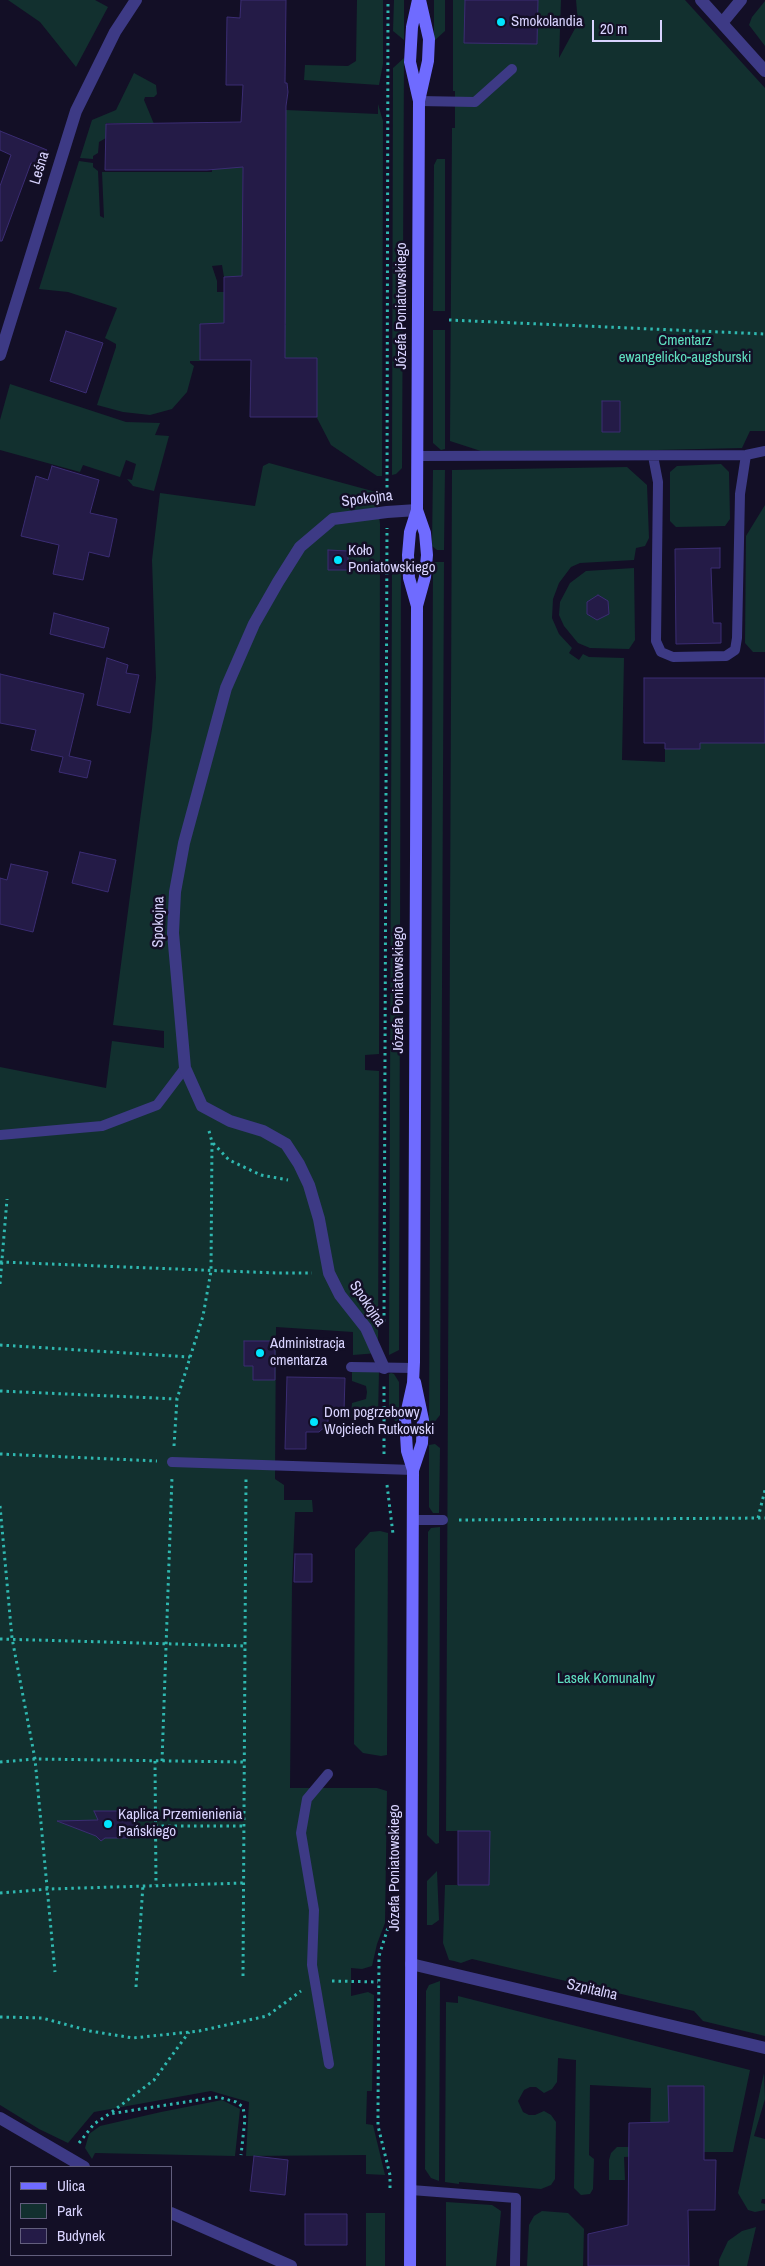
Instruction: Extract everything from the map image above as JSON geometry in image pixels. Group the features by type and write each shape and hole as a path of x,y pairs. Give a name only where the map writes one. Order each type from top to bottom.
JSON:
{"street":[{"name":"Leśna","path":"0,355 76,111 115,32 136,0"},
{"name":"Józefa Poniatowskiego","path":"419,0 412,27 410,62 419,101"},
{"name":"Józefa Poniatowskiego","path":"417,606 409,578 408,555 410,532 417,510 419,101 428,61 428,33 419,0"},
{"path":"701,0 765,71"},
{"path":"722,23 741,0"},
{"name":"Józefa Poniatowskiego","path":"410,2266 413,1470 407,1451 405,1420 414,1371 417,606 425,577 427,555 425,533 417,510"},
{"name":"Spokojna","path":"384,1368 366,1328 340,1295 329,1272 319,1219 309,1184 286,1144 263,1131 230,1121 202,1106 185,1068 173,933 175,892 199,781 226,688 254,624 300,547 333,520 387,512 417,510"},
{"name":"Józefa Poniatowskiego","path":"413,1470 422,1443 423,1420 414,1371"},
{"name":"Szpitalna","path":"412,1964 765,2048"},
{"path":"0,2118 82,2166"},
{"path":"172,2213 290,2266"}],"lane":[{"path":"419,101 475,102 512,70"},
{"path":"418,456 746,455 765,451"},
{"path":"653,456 658,482 656,641 662,652 673,657 726,656 734,650 737,638 740,494 746,455"},
{"path":"0,1136 102,1126 157,1105 185,1068"},
{"path":"351,1367 414,1371"},
{"path":"172,1462 413,1470"},
{"path":"413,1520 443,1520"},
{"path":"328,1774 307,1799 301,1832 314,1910 312,1965 329,2064"},
{"path":"411,2190 516,2198 515,2266"}],"path":[{"path":"387,476 388,0"},
{"path":"449,320 765,334"},
{"path":"384,1328 387,529"},
{"path":"162,1761 172,1462 177,1399 203,1316 211,1271 212,1142 202,1106"},
{"path":"212,1142 228,1160 261,1175 309,1184"},
{"path":"0,1284 7,1199"},
{"path":"1,1262 211,1271 329,1272"},
{"path":"0,1345 190,1357"},
{"path":"384,1368 385,1469 393,1541"},
{"path":"0,1391 177,1399"},
{"path":"0,1454 172,1462"},
{"path":"243,1976 246,1464"},
{"path":"758,1518 765,1490"},
{"path":"0,1506 12,1638 35,1759 49,1888 55,1972"},
{"path":"443,1520 765,1518"},
{"path":"0,1639 167,1642 245,1646"},
{"path":"0,1762 35,1759 244,1762"},
{"path":"155,1761 156,1885"},
{"path":"155,1826 244,1826"},
{"path":"0,1893 49,1888 244,1883"},
{"path":"136,1987 143,1885"},
{"path":"390,2192 390,2175 378,2126 378,1982 379,1956 391,1920 392,1910"},
{"path":"0,2017 42,2018 90,2031 133,2038 189,2032 268,2016 315,1981 378,1982"},
{"path":"71,2160 82,2137 94,2124 154,2080 189,2032"},
{"path":"109,2114 218,2098 236,2102 243,2107 245,2119 241,2155"}],"green space":[{"path":"8,0 95,0 108,7 76,67 40,22"},
{"path":"357,0 383,0 383,64 379,85 304,80 305,65 348,66 356,61"},
{"path":"394,0 404,0 404,40 393,31"},
{"path":"434,0 445,0 445,31 434,41"},
{"name":"Cmentarz ewangelicko-augsburski","path":"453,0 561,0 559,58 578,23 576,0 685,0 765,88 765,431 750,431 742,448 490,454 450,441 452,128 455,128"},
{"path":"765,1 765,46 749,25 752,17"},
{"path":"404,58 402,468 392,475 393,68"},
{"path":"134,73 156,85 157,94 154,97 145,97 144,100 154,124 106,123 106,138 99,142 98,153 93,156 93,159 80,158 92,120 116,110"},
{"path":"378,104 383,121 382,476 377,476 331,445 317,418 317,359 263,359 263,325 286,325 284,322 286,110 378,114"},
{"path":"437,159 445,159 445,311 433,311 434,165"},
{"path":"243,160 242,276 224,277 222,265 212,266 217,281 217,292 232,292 242,323 200,324 200,361 190,361 194,366 187,392 172,409 150,415 123,412 97,405 116,347 116,344 105,338 117,308 68,292 39,289 79,161 93,163 93,167 98,171 100,216 104,218 102,172 212,172 212,161"},
{"path":"433,330 445,330 445,449 441,450 433,443"},
{"path":"10,384 126,422 160,423 155,435 169,436 154,491 133,486 127,479 132,480 136,464 126,460 120,477 83,465 80,472 0,450 0,420"},
{"path":"269,463 376,492 380,524 379,1054 365,1055 365,1070 379,1071 378,1353 353,1355 353,1332 276,1327 275,1479 284,1485 284,1500 312,1500 313,1512 295,1512 292,1584 290,1788 377,1788 387,1791 385,1923 377,1944 372,1966 362,1969 351,1968 351,1996 368,1992 374,1995 372,2091 367,2091 366,2124 373,2125 385,2175 366,2174 366,2155 246,2156 249,2102 211,2091 94,2112 68,2143 39,2129 0,2105 0,1067 106,1088 112,1041 164,1048 164,1031 113,1025 152,729 156,678 152,560 160,493 255,506 263,466"},
{"path":"721,464 729,472 730,519 725,526 676,527 670,521 670,472 677,466"},
{"name":"Lasek Komunalny","path":"627,467 647,485 649,538 645,546 636,548 634,560 580,563 571,567 559,583 553,599 552,618 559,634 572,648 569,653 579,660 583,654 589,657 624,658 622,760 665,762 665,749 700,749 700,743 765,743 765,2036 703,2021 694,2011 472,1959 461,1963 449,1960 443,1943 445,1885 489,1885 489,1831 446,1831 452,470"},
{"path":"433,470 445,470 444,550 437,550 432,546"},
{"path":"765,505 765,652 753,652 745,643 746,536"},
{"path":"396,561 401,563 399,1350 389,1355 392,569"},
{"path":"433,562 444,562 440,1415 433,1424 429,1425"},
{"path":"634,568 635,640 629,649 590,648 578,643 564,626 559,615 560,602 570,583 586,571"},
{"path":"352,1371 379,1371 378,1417 351,1418 352,1403 366,1399 367,1392 366,1386 352,1381"},
{"path":"389,1374 394,1374 399,1382 398,1424 389,1414"},
{"path":"435,1444 440,1448 439,1513 433,1513 429,1507 429,1445"},
{"path":"440,1527 439,1843 436,1844 427,1835 428,1532 431,1528"},
{"path":"380,1531 388,1533 387,1755 381,1756 363,1753 354,1744 355,1549 370,1532"},
{"path":"437,1871 439,1920 432,1925 427,1925 427,1881"},
{"path":"440,1981 439,2181 431,2178 425,2169 426,1991 429,1985"},
{"path":"458,1996 750,2070 733,2152 704,2152 704,2086 669,2086 669,2134 650,2134 651,2088 590,2085 589,2155 594,2159 593,2189 590,2194 581,2195 574,2188 576,2060 558,2058 557,2082 552,2089 544,2093 536,2087 530,2087 524,2090 518,2101 523,2112 535,2115 544,2111 551,2115 556,2122 555,2179 551,2185 541,2189 445,2182 446,2002 458,2003"},
{"path":"764,2073 765,2099 754,2136 765,2139 765,2199 762,2199 761,2203 765,2204 765,2210 755,2212 748,2210 738,2193"},
{"path":"222,2100 240,2109 235,2156 95,2153 92,2159 85,2148 89,2134 100,2126"},
{"path":"617,2147 651,2147 651,2156 624,2157 625,2180 609,2180 609,2160 611,2153"},
{"path":"446,2202 492,2205 501,2211 496,2266 446,2266"},
{"path":"542,2211 568,2213 584,2229 583,2266 527,2266 529,2225 534,2216"},
{"path":"366,2213 385,2213 385,2266 366,2266"},
{"path":"756,2227 747,2266 719,2266 719,2260 728,2241 742,2231"}],"building":[{"path":"241,0 286,0 285,83 287,83 288,92 286,106 285,358 317,358 317,417 250,417 251,360 200,360 200,324 224,323 224,277 242,276 243,167 207,170 105,170 106,124 241,122 243,85 226,85 227,17 240,18"},
{"name":"Smokolandia","path":"465,0 538,0 537,44 464,43"},
{"path":"0,131 47,150 40,167 31,163 2,241 0,241 0,186 11,155 0,150"},
{"path":"66,331 103,343 86,393 50,381"},
{"path":"602,401 620,401 620,432 602,432"},
{"path":"52,466 99,480 90,513 117,519 109,557 89,552 83,580 53,574 59,545 21,536 36,476 48,480"},
{"path":"720,548 720,568 711,568 713,623 721,623 721,643 676,644 675,549"},
{"name":"Koło Poniatowskiego","path":"328,550 348,551 348,570 328,570"},
{"path":"598,595 608,601 609,614 597,620 587,614 587,602"},
{"path":"54,613 109,628 104,648 50,634"},
{"path":"107,658 128,665 126,673 139,675 130,713 97,705"},
{"path":"0,674 84,694 69,756 91,761 87,778 59,772 63,757 31,750 36,730 0,723"},
{"path":"644,678 765,678 765,743 700,743 700,749 665,749 665,743 644,743"},
{"path":"80,852 116,860 108,892 72,883"},
{"path":"11,864 48,872 33,932 0,924 0,878 7,880"},
{"name":"Administracja cmentarza","path":"244,1341 275,1341 275,1380 253,1380 253,1366 244,1366"},
{"path":"287,1377 345,1378 344,1411 328,1411 328,1424 319,1432 306,1432 306,1449 285,1449"},
{"path":"295,1554 312,1554 312,1582 294,1582"},
{"name":"Kaplica Przemienienia Pańskiego","path":"94,1811 135,1811 135,1831 128,1838 105,1838 101,1841 96,1836 57,1821 98,1820"},
{"path":"458,1831 490,1831 489,1885 458,1885"},
{"path":"668,2086 704,2086 704,2160 716,2160 715,2210 688,2210 689,2266 588,2266 588,2234 628,2225 629,2123 669,2122"},
{"path":"254,2156 288,2160 285,2195 250,2191"},
{"path":"305,2214 347,2214 347,2245 305,2245"}],"place":[{"name":"Smokolandia","path":"501,22"},
{"name":"Koło Poniatowskiego","path":"338,560"},
{"name":"Administracja cmentarza","path":"260,1353"},
{"name":"Dom pogrzebowy Wojciech Rutkowski","path":"314,1422"},
{"name":"Kaplica Przemienienia Pańskiego","path":"108,1824"}]}
